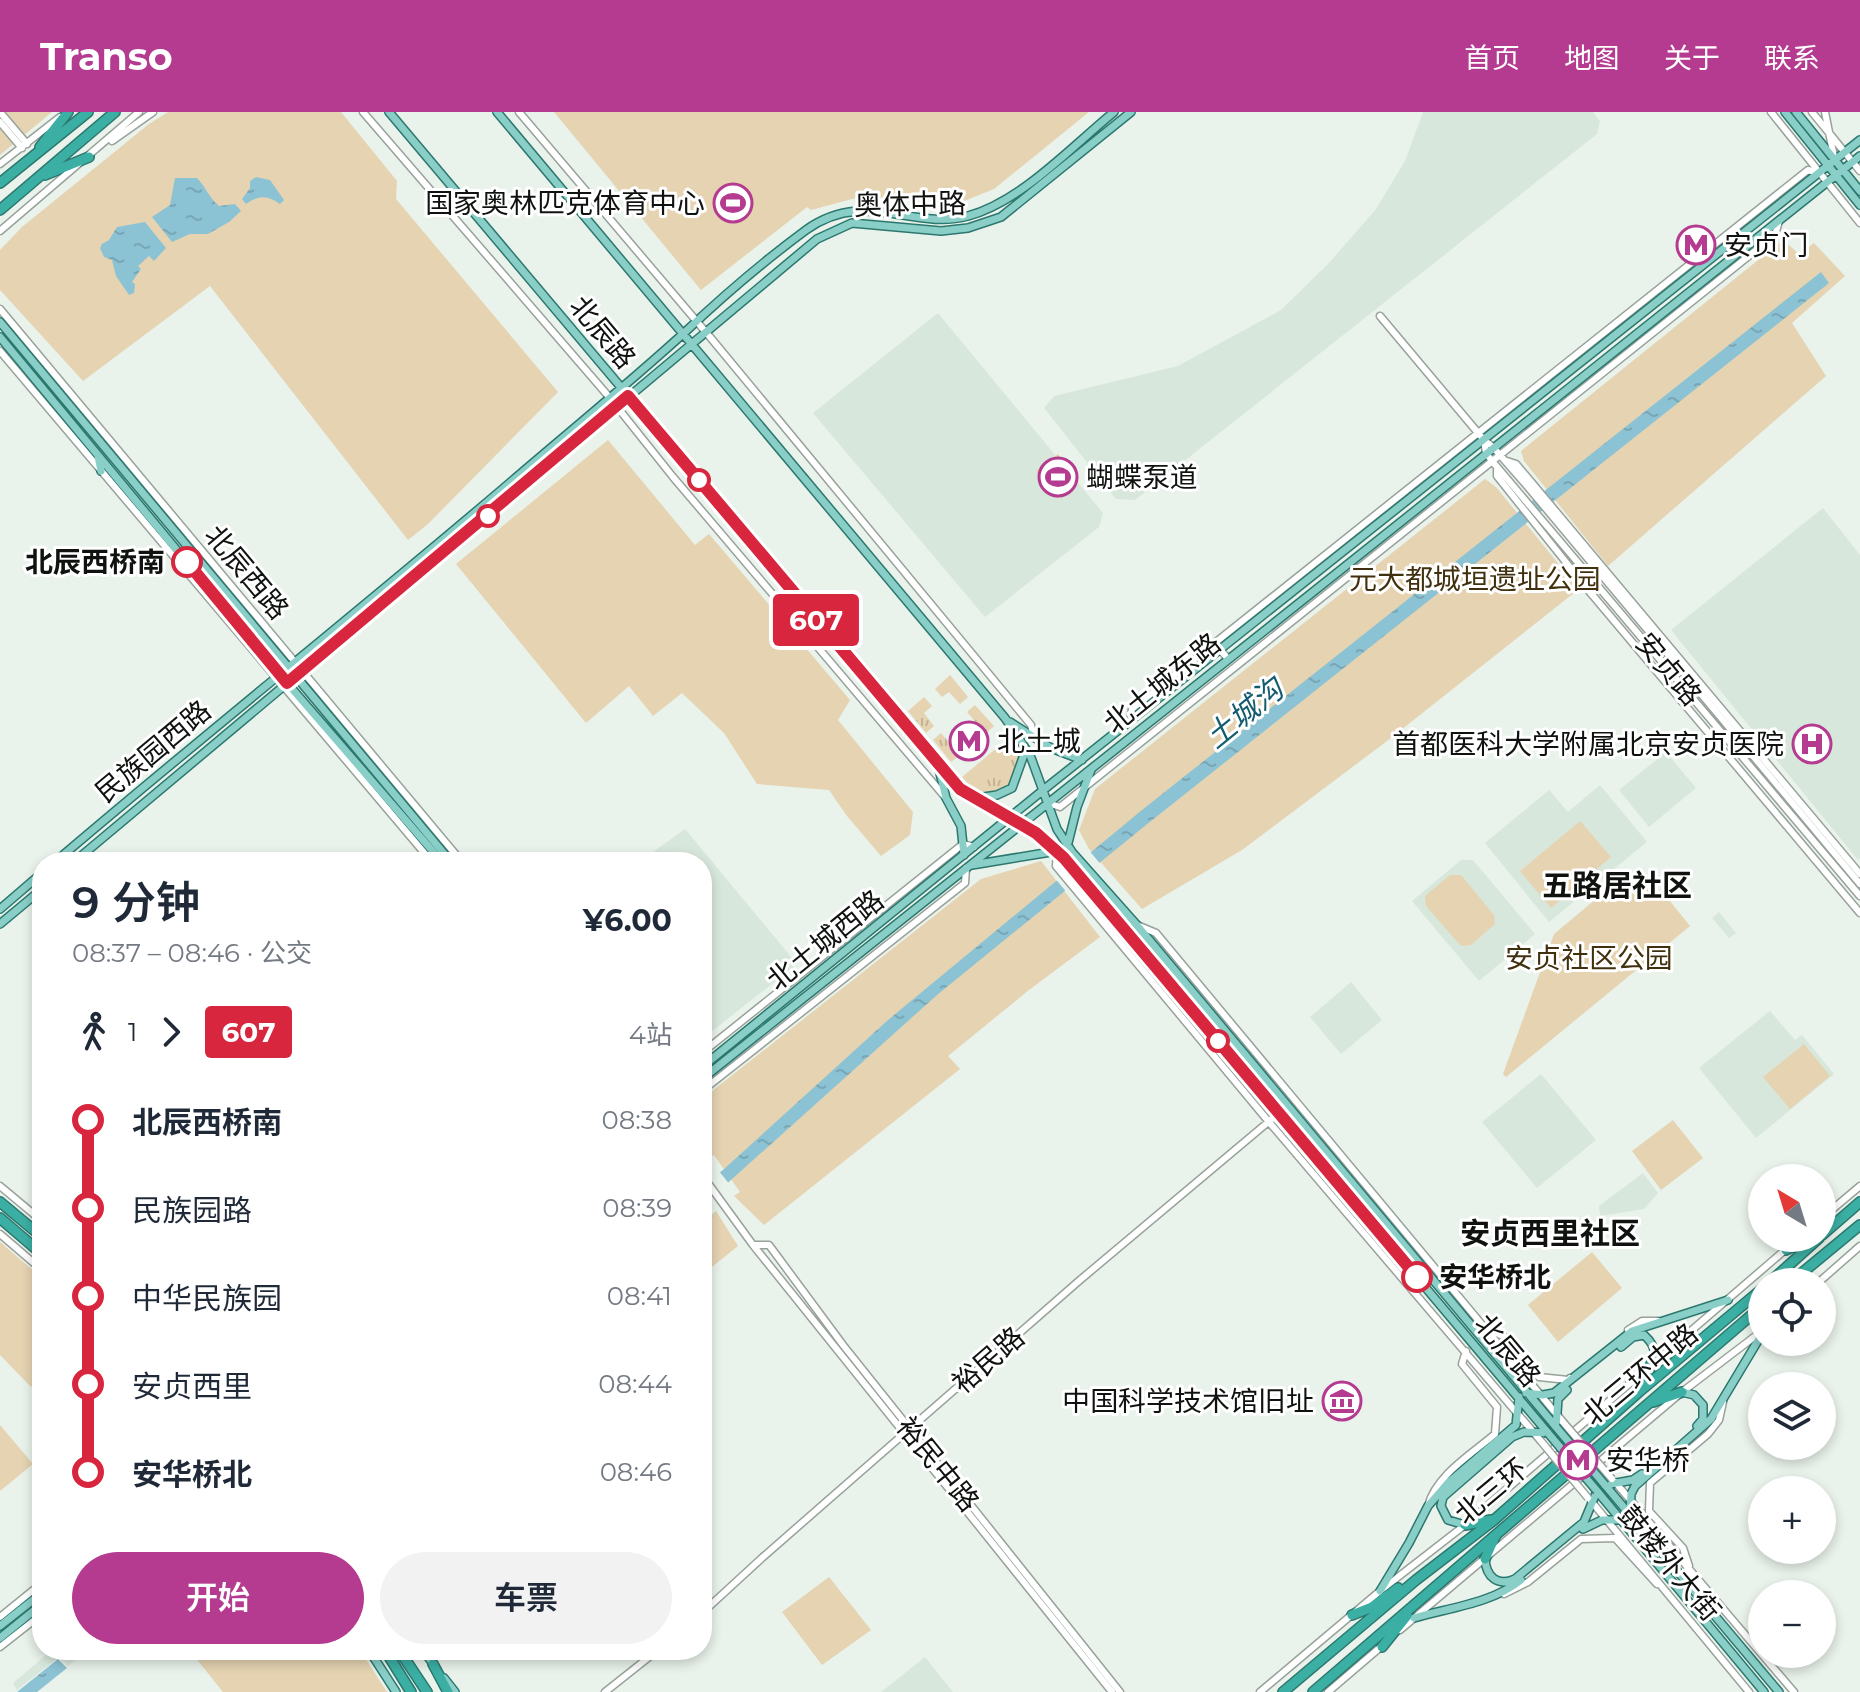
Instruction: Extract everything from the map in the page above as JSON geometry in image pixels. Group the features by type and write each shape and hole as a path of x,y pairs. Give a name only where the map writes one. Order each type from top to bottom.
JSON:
{"highway":[{"path":"28,161 67,112"},
{"path":"0,183 88,112"},
{"path":"0,210 115,112"},
{"path":"35,180 89,157"},
{"path":"0,1202 32,1229"},
{"path":"1836,1221 1860,1202"},
{"path":"0,1218 32,1245"},
{"path":"1808,1268 1860,1225"},
{"path":"1785,1268 1802,1252"},
{"name":"北三环","path":"1283,1692 1416,1580 1494,1520 1748,1301"},
{"name":"北三环","path":"1313,1692 1748,1317"},
{"path":"1640,1391 1652,1362"},
{"path":"1650,1403 1682,1392"},
{"path":"1465,1525 1494,1520"},
{"path":"1485,1559 1495,1536"},
{"path":"1352,1615 1372,1607 1416,1580"},
{"path":"1382,1647 1424,1594"},
{"path":"391,1660 411,1692"},
{"path":"406,1660 429,1692"},
{"path":"433,1664 448,1692"}],"main road":[{"name":"北辰路","path":"389,112 960,789 1036,833 1064,858 1523,1395 1559,1424"},
{"name":"北辰路","path":"497,112 1006,719 1026,749 1057,829 1072,852 1136,924 1523,1395 1548,1433"},
{"name":"奥体中路","path":"610,398 696,321 809,228 847,211 949,218 965,217 996,206 1029,183 1114,112"},
{"name":"奥体中路","path":"617,406 817,239 852,223 941,231 968,228 1001,217 1131,112"},
{"path":"1785,112 1831,163 1860,205"},
{"path":"1796,112 1831,163"},
{"name":"北土城东路","path":"1010,817 1221,650 1481,436 1581,362 1860,140"},
{"name":"北土城东路","path":"1048,803 1858,160"},
{"path":"1839,173 1860,191"},
{"name":"北辰西路","path":"0,322 291,665 443,852"},
{"name":"北辰西路","path":"0,337 136,506 217,598 284,685 433,852"},
{"path":"1566,363 1581,362"},
{"name":"民族园西路","path":"67,852 610,398"},
{"name":"民族园西路","path":"86,852 617,406"},
{"path":"110,442 116,460"},
{"path":"97,454 101,471"},
{"path":"143,492 160,502"},
{"path":"217,598 225,618"},
{"path":"1006,719 1051,748 1082,760"},
{"path":"974,798 997,795 1012,788 1026,749"},
{"path":"937,763 946,798 961,826 964,856"},
{"path":"1068,843 1077,807 1092,768"},
{"path":"967,867 1048,803"},
{"name":"北土城西路","path":"712,1059 1010,817"},
{"path":"967,867 1057,851"},
{"name":"北土城西路","path":"712,1071 967,867"},
{"path":"0,909 32,882"},
{"path":"0,924 32,897"},
{"path":"1380,1591 1428,1506 1447,1484 1516,1425 1523,1395 1543,1395 1562,1389 1632,1331 1728,1300"},
{"path":"1652,1362 1655,1354 1650,1340 1644,1335 1633,1337 1558,1399 1559,1424 1605,1485 1614,1481 1625,1483 1641,1475 1699,1424 1703,1419 1703,1405 1694,1395 1682,1392"},
{"path":"1630,1515 1635,1486 1711,1419 1748,1356"},
{"path":"1465,1525 1448,1520 1441,1506 1443,1497 1512,1437 1524,1432 1537,1437 1548,1433 1597,1491 1590,1500 1590,1513 1584,1522 1515,1579 1505,1583 1493,1579 1487,1572 1485,1559"},
{"name":"鼓楼外大街","path":"1605,1485 1779,1692"},
{"name":"鼓楼外大街","path":"1597,1491 1764,1692"},
{"path":"1414,1618 1488,1597 1515,1585 1587,1526 1606,1520 1621,1520"},
{"path":"0,1626 32,1601"},
{"path":"0,1638 32,1612"},
{"path":"375,1660 396,1692"},
{"path":"430,1660 455,1692"}],"street":[{"path":"0,112 24,146"},
{"path":"0,164 67,112"},
{"path":"0,231 139,112"},
{"path":"89,157 153,112"},
{"name":"北辰路","path":"363,112 617,406 673,477 946,798"},
{"path":"519,112 1031,725 1034,737"},
{"path":"1771,112 1860,223"},
{"path":"1812,112 1845,152 1858,160 1860,171"},
{"path":"1825,112 1831,163"},
{"path":"0,122 24,146"},
{"name":"北土城东路","path":"1130,722 1132,709 1481,436 1566,363 1808,170 1819,173"},
{"name":"北土城东路","path":"1048,803 1060,807 1495,464 1775,235 1779,221"},
{"name":"北辰西路","path":"0,309 291,665"},
{"path":"1380,316 1502,458"},
{"name":"北辰西路","path":"0,351 101,471 136,506 225,618 277,676"},
{"name":"安贞路","path":"1481,436 1486,453 1560,554 1860,913"},
{"name":"安贞路","path":"1502,458 1530,485 1860,884"},
{"name":"安贞路","path":"1552,513 1860,874"},
{"name":"安贞路","path":"1540,523 1558,537 1860,896"},
{"path":"1558,537 1560,554"},
{"path":"1215,643 1228,659"},
{"name":"北辰西路","path":"298,674 453,852"},
{"name":"北辰西路","path":"284,685 424,852"},
{"path":"1794,805 1795,797"},
{"path":"1791,829 1804,829"},
{"path":"963,844 974,847"},
{"name":"北土城西路","path":"712,1045 963,844"},
{"name":"北辰路","path":"1057,851 1056,866 1537,1437"},
{"name":"北土城西路","path":"712,1083 965,883 967,867"},
{"name":"北辰路","path":"1136,924 1156,933 1557,1413"},
{"name":"裕民路","path":"712,1604 907,1430 1279,1113"},
{"path":"0,1186 32,1213"},
{"path":"1836,1206 1860,1186"},
{"name":"裕民中路","path":"712,1188 753,1245 1120,1692"},
{"path":"0,1234 32,1261"},
{"name":"裕民中路","path":"753,1245 769,1245 907,1430 1112,1692"},
{"path":"1835,1268 1860,1246"},
{"name":"北三环中路","path":"1260,1692 1380,1591 1465,1525 1784,1252"},
{"path":"1489,1329 1505,1337 1539,1377 1568,1380 1634,1326 1642,1321 1658,1321"},
{"name":"北三环中路","path":"1328,1692 1682,1392 1748,1342"},
{"path":"1428,1506 1431,1493 1442,1480 1495,1434 1497,1407 1462,1364 1466,1351"},
{"path":"1690,1569 1683,1548 1649,1511 1650,1483 1708,1434 1719,1420 1725,1395"},
{"path":"1559,1424 1614,1481"},
{"path":"1537,1437 1590,1500"},
{"name":"鼓楼外大街","path":"1614,1481 1794,1692"},
{"name":"鼓楼外大街","path":"1590,1500 1749,1692"},
{"path":"1488,1597 1518,1588 1586,1537 1615,1538 1651,1580 1664,1589"},
{"path":"0,1617 32,1591"},
{"path":"0,1647 32,1622"},
{"path":"605,1692 645,1660"}],"shaded area":[{"path":"1423,112 1593,112 1600,121 1597,134 1135,500 1116,499 1044,408 1054,396 1178,366 1281,310 1330,262 1376,209 1405,161"},
{"path":"938,313 1103,513 1099,527 985,617 813,413"},
{"name":"首都医科大学附属北京安贞医院","path":"1823,508 1860,555 1858,860 1671,630"},
{"path":"1666,752 1696,788 1649,827 1619,790"},
{"path":"1600,785 1647,842 1549,922 1485,843 1549,790 1568,812"},
{"path":"685,829 704,852 653,852"},
{"path":"1461,860 1473,860 1535,934 1479,981 1412,901"},
{"path":"712,862 797,964 712,1031"},
{"path":"1719,912 1736,933 1729,938 1712,918"},
{"path":"1351,982 1382,1020 1341,1054 1310,1017"},
{"path":"1770,1011 1795,1040 1802,1035 1834,1074 1756,1138 1699,1068"},
{"path":"1541,1074 1596,1140 1537,1188 1482,1122"},
{"path":"1643,1173 1658,1193 1644,1209 1600,1216 1599,1206"},
{"path":"925,1657 953,1692 881,1692"},
{"path":"40,1660 55,1660 17,1690 13,1683"}],"green space":[{"path":"0,112 52,112 0,155"},
{"path":"168,112 341,112 397,181 396,199 558,392 428,524 408,540 210,286 83,381 0,290 0,250 22,227"},
{"name":"国家奥林匹克体育中心","path":"554,112 1089,112 994,189 964,201 863,196 811,210 807,207 701,290"},
{"name":"元大都城垣遗址公园","path":"1783,240 1799,254 1814,243 1845,276 1792,323 1826,376 1608,566 1524,461 1521,451"},
{"path":"608,440 695,545 709,534 850,700 838,720 913,812 910,835 881,856 829,790 757,784 724,733 682,693 653,716 629,686 586,723 456,564"},
{"name":"蝴蝶泵道","path":"1058,454 1079,482 1057,499 1036,471"},
{"name":"元大都城垣遗址公园","path":"1485,479 1496,487 1579,589 1387,741 1242,850 1142,909 1089,849 1079,830 1095,789"},
{"path":"950,675 968,697 960,704 949,692 942,697 935,689"},
{"path":"924,697 932,706 924,713 934,726 926,733 908,711"},
{"path":"975,705 994,726 978,740 971,732 978,725 967,712"},
{"path":"941,733 952,746 959,741 966,750 951,762 933,740"},
{"path":"1010,737 1022,754 1011,787 989,793 973,789 962,777"},
{"path":"1580,821 1611,857 1551,908 1520,871"},
{"path":"1041,861 1100,937 948,1056 960,1069 764,1225 734,1196 740,1192 712,1156 712,1091 981,879"},
{"path":"1450,875 1461,875 1494,915 1495,924 1471,945 1461,946 1426,906 1425,896"},
{"name":"安贞社区公园","path":"1643,882 1658,901 1665,895 1690,926 1506,1077 1503,1074 1554,934 1614,884 1630,893"},
{"path":"1804,1044 1830,1076 1790,1109 1763,1077"},
{"path":"1673,1120 1703,1158 1661,1190 1632,1151"},
{"path":"716,1211 738,1246 712,1267 712,1214"},
{"path":"0,1242 32,1269 32,1386 0,1355"},
{"path":"1592,1252 1622,1288 1558,1342 1528,1305"},
{"path":"0,1425 32,1465 0,1491"},
{"path":"829,1577 871,1630 822,1665 782,1612"},
{"path":"197,1660 366,1660 387,1692 223,1692"}],"water":[{"path":"256,177 270,180 284,200 280,204 263,197 246,204 242,199 250,188 250,181"},
{"path":"175,178 197,178 219,206 235,204 241,211 208,234 190,234 172,242 152,217 170,205"},
{"path":"145,222 166,248 154,261 149,256 138,266 141,269 132,282 135,284 134,293 129,295 116,276 112,260 104,257 100,248 117,227"},
{"path":"1821,272 1829,283 1146,825 937,995 712,1197 712,1180 888,1020 1142,810"},
{"path":"57,1660 67,1668 37,1692 17,1692"}],"pier":[{"path":"1088,849 1102,866 1068,894 1054,877"},
{"path":"718,1170 731,1186 712,1203 712,1175"}],"bus line":[{"name":"607","path":"187,562 287,683 628,396 960,789 1036,833 1064,858 1417,1277"}],"place":[{"name":"国家奥林匹克体育中心","path":"733,203"},
{"name":"安贞门","path":"1696,245"},
{"name":"蝴蝶泵道","path":"1058,477"},
{"name":"北辰西桥南","path":"187,562"},
{"name":"北土城","path":"969,741"},
{"name":"首都医科大学附属北京安贞医院","path":"1812,744"},
{"name":"安华桥北","path":"1417,1277"},
{"name":"中国科学技术馆旧址","path":"1342,1401"},
{"name":"安华桥","path":"1578,1460"}],"district":[{"name":"五路居社区","path":"1617,885"},
{"name":"安贞西里社区","path":"1550,1233"}],"water label":[{"name":"土城沟","path":"1244,713"}]}
